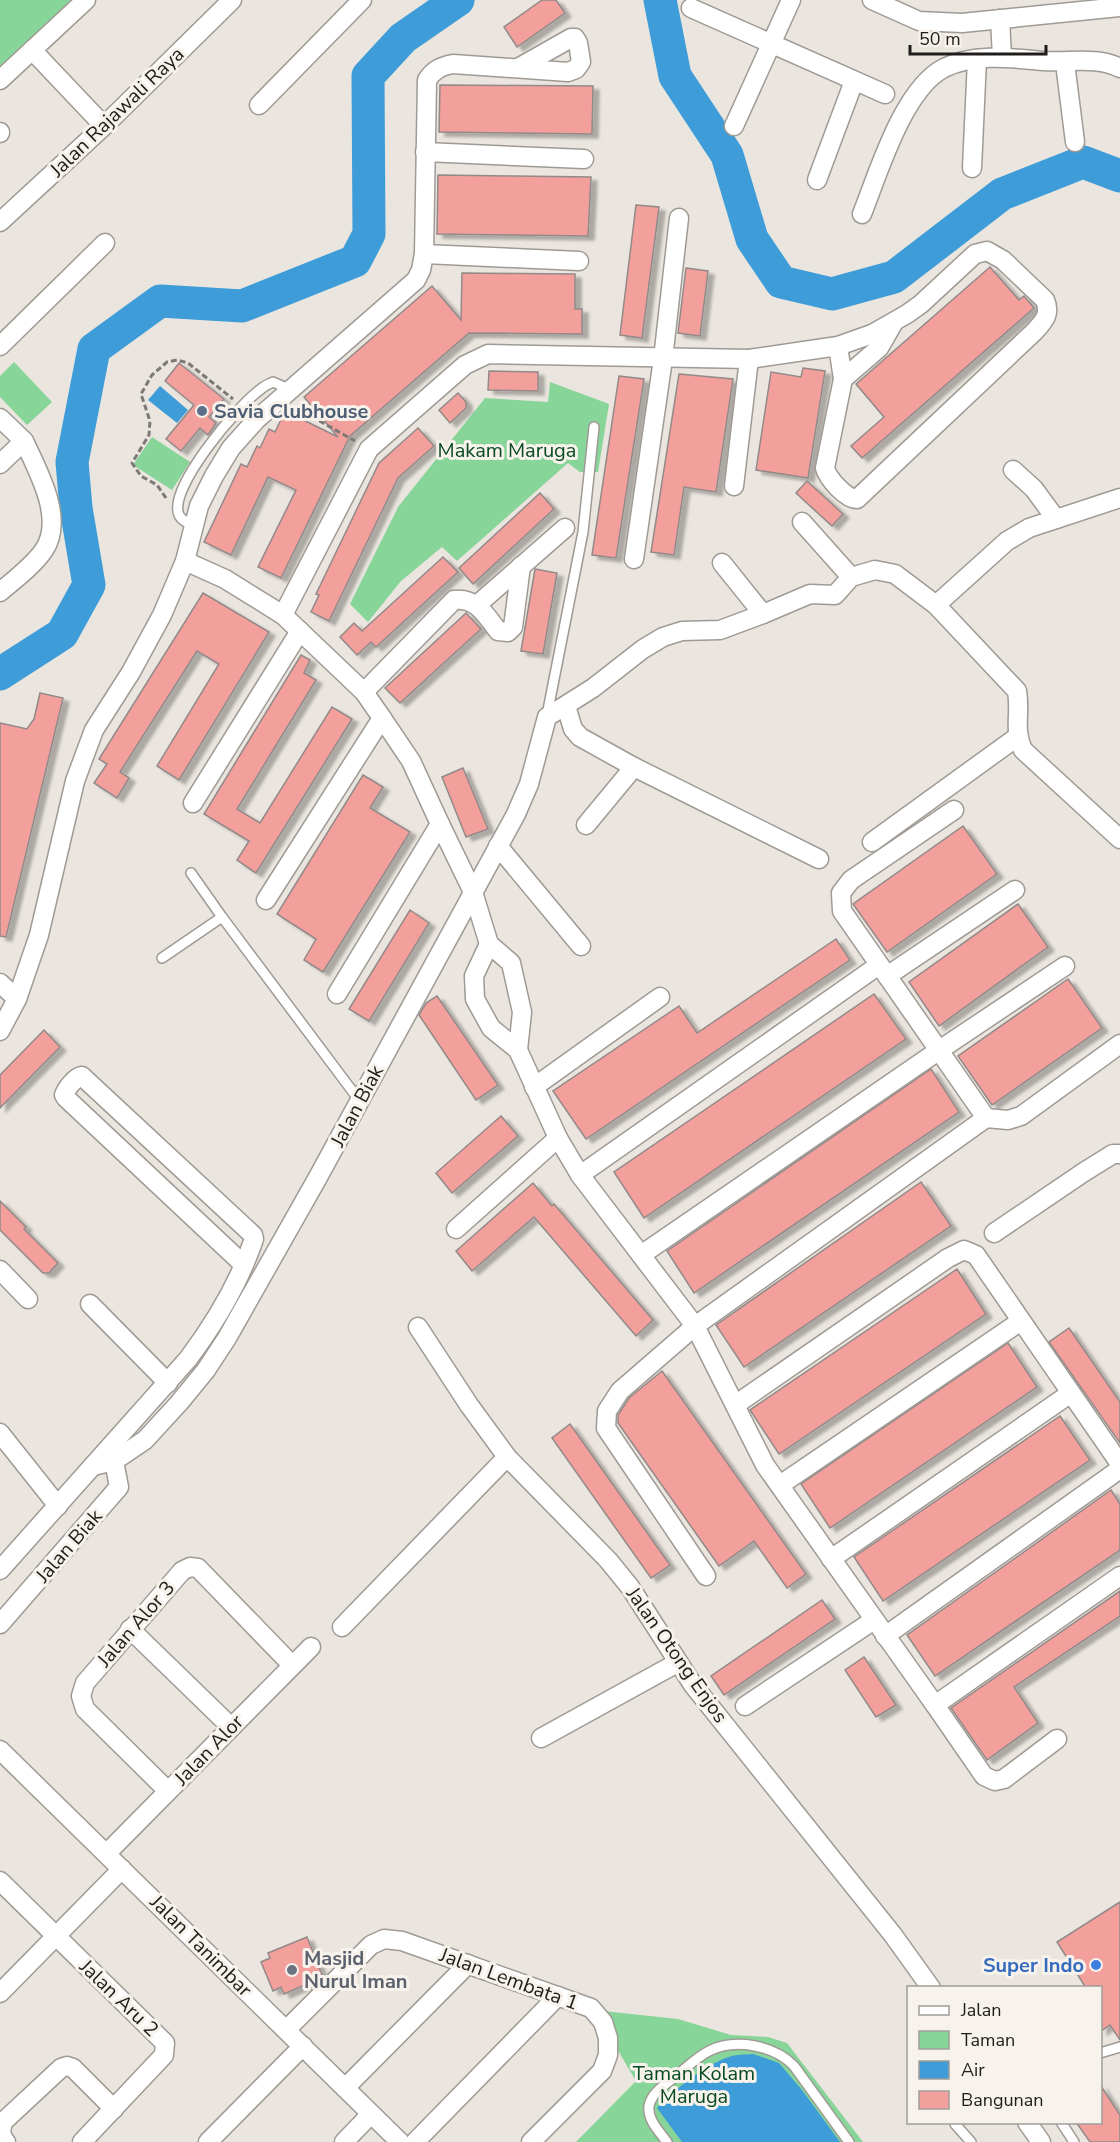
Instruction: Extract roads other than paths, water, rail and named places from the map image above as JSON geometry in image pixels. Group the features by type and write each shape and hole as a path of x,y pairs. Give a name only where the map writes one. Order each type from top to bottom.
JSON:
{"street":[{"path":"0,80 86,0"},
{"name":"Jalan Rajawali Raya","path":"0,222 104,126 232,0"},
{"path":"734,126 790,0"},
{"path":"872,0 919,21 962,23 1120,7"},
{"path":"259,105 355,3"},
{"path":"691,8 770,45 885,94"},
{"path":"1000,19 1002,57"},
{"path":"32,50 104,126"},
{"path":"862,214 892,138 912,100 943,68 977,58 1002,57 1065,63 1094,60 1108,62 1120,68"},
{"path":"972,168 977,58"},
{"path":"1065,63 1075,142"},
{"path":"0,1032 17,999 39,935 75,781 94,730 131,672 162,615 185,561 199,506 214,476 231,448 257,419 416,280 421,270 424,254 427,80 431,74 436,69 453,64 518,68"},
{"path":"817,180 854,81"},
{"path":"425,152 585,159"},
{"path":"634,559 663,359 679,218"},
{"path":"0,346 105,243"},
{"path":"283,615 369,449 476,358 488,354 749,359 838,346 894,322 921,304 975,254 987,251 1003,260 1046,300 1048,306 1048,316 1035,331 857,499 848,496 828,475 825,468 843,379 838,346"},
{"path":"424,254 579,261"},
{"path":"843,379 879,348 894,322"},
{"path":"734,486 749,359"},
{"path":"0,418 24,441 44,485 52,528 50,541 42,553 0,592"},
{"path":"0,464 24,441"},
{"path":"1013,470 1034,489 1056,519"},
{"path":"936,605 1007,541 1029,528 1120,498"},
{"path":"802,522 851,577"},
{"path":"477,605 565,528"},
{"path":"185,561 225,579 283,615 364,692 382,718 411,761 473,892 489,944 511,963 522,1012 518,1050"},
{"path":"722,563 763,614"},
{"path":"364,692 454,600 464,598 477,605 498,631 508,632 513,627 521,566"},
{"path":"547,717 663,637 682,631 720,630 810,594 835,594 851,577 875,570 885,570 895,574 936,605 1017,691 1020,707 1017,737 1023,750 1120,839"},
{"path":"194,803 300,631"},
{"path":"566,705 573,729 580,737 634,767 819,859"},
{"name":"Jalan Biak","path":"93,1466 114,1461 145,1440 206,1370 227,1338 317,1179 498,846 529,784 547,717"},
{"path":"267,900 382,718"},
{"path":"872,842 1017,737"},
{"path":"586,825 634,767"},
{"path":"954,810 851,880 841,893 842,911 986,1118"},
{"path":"337,994 440,824"},
{"path":"498,846 581,946"},
{"path":"580,1175 883,971 1015,890"},
{"path":"489,944 474,976 475,999 491,1028 518,1050 558,1138 580,1175 695,1326 765,1465 984,1776 995,1781 1004,1779 1057,1739"},
{"path":"641,1256 1065,966"},
{"path":"0,983 17,999"},
{"path":"534,1087 660,997"},
{"path":"706,1576 606,1428 607,1411 620,1391 695,1326 986,1118 1008,1120 1021,1116 1120,1044"},
{"path":"151,1177 168,1156 82,1076 78,1076 65,1092 66,1098 244,1265"},
{"path":"456,1228 558,1138"},
{"path":"994,1233 1113,1154 1120,1154"},
{"name":"Jalan Biak","path":"0,1570 168,1383 206,1335 244,1265 253,1235 168,1156"},
{"path":"735,1405 948,1258 964,1250 976,1256 1120,1464"},
{"path":"0,1270 28,1299"},
{"path":"90,1304 168,1383"},
{"path":"780,1485 1021,1321"},
{"name":"Jalan Otong Enjos","path":"418,1327 469,1405 507,1456 608,1560 630,1587 678,1663 893,1935 930,1986"},
{"path":"831,1559 1071,1393"},
{"path":"0,1433 58,1506"},
{"path":"342,1627 507,1456"},
{"name":"Jalan Biak","path":"0,1624 120,1487 114,1461"},
{"path":"885,1636 1120,1469"},
{"name":"Jalan Alor 3","path":"168,1791 85,1709 81,1696 85,1683 182,1571 190,1567 198,1568 292,1665"},
{"path":"934,1705 1120,1576"},
{"path":"745,1706 874,1620"},
{"path":"130,1629 231,1726"},
{"name":"Jalan Alor","path":"107,1853 311,1647"},
{"path":"541,1738 678,1663"},
{"name":"Jalan Tanimbar","path":"0,1750 400,2142"},
{"path":"0,1993 122,1869"},
{"path":"0,1881 55,1937"},
{"name":"Jalan Aru 2","path":"55,1937 165,2043 164,2055 82,2142"},
{"name":"Jalan Lembata 1","path":"286,2030 372,1945 384,1939 402,1941 591,2008 603,2022 608,2038 608,2055 602,2071 531,2142"},
{"path":"345,2088 468,1964"},
{"path":"415,2142 558,1996"},
{"path":"208,2142 303,2046"},
{"path":"6,2142 1,2130 3,2122 61,2068 67,2066 73,2068 114,2109"},
{"path":"344,2142 371,2114"},
{"path":"1028,2124 1041,2142"}],"lane":[{"path":"194,525 183,521 178,514 177,504 181,491 204,450 228,420 260,389 273,382 282,386 287,392"},
{"path":"547,717 583,532 594,427"},
{"path":"191,873 359,1100"},
{"path":"162,958 222,917"},
{"path":"667,2142 650,2118 649,2108 653,2094 706,2052 735,2045 761,2047 786,2057 849,2142"},
{"path":"1102,2053 1120,2047"},
{"path":"955,2124 971,2142"},
{"path":"1063,2124 1074,2142"}],"water":[{"path":"160,386 188,410 177,423 148,400"},
{"path":"753,2054 779,2063 840,2142 682,2142 657,2108 681,2086 711,2065 732,2056"}],"waterway":[{"path":"0,674 62,634 89,585 76,508 72,462 94,349 160,301 242,306 355,261 369,234 368,76 403,38 458,0"},
{"path":"660,0 675,76 727,155 752,239 781,282 832,294 894,277 1002,194 1083,162 1120,176"}],"place":[{"name":"Savia Clubhouse","path":"202,411"},
{"name":"Super Indo","path":"1096,1965"},
{"name":"Masjid Nurul Iman","path":"292,1970"}],"park label":[{"name":"Makam Maruga","path":"507,450"},
{"name":"Taman Kolam Maruga","path":"694,2084"}]}
